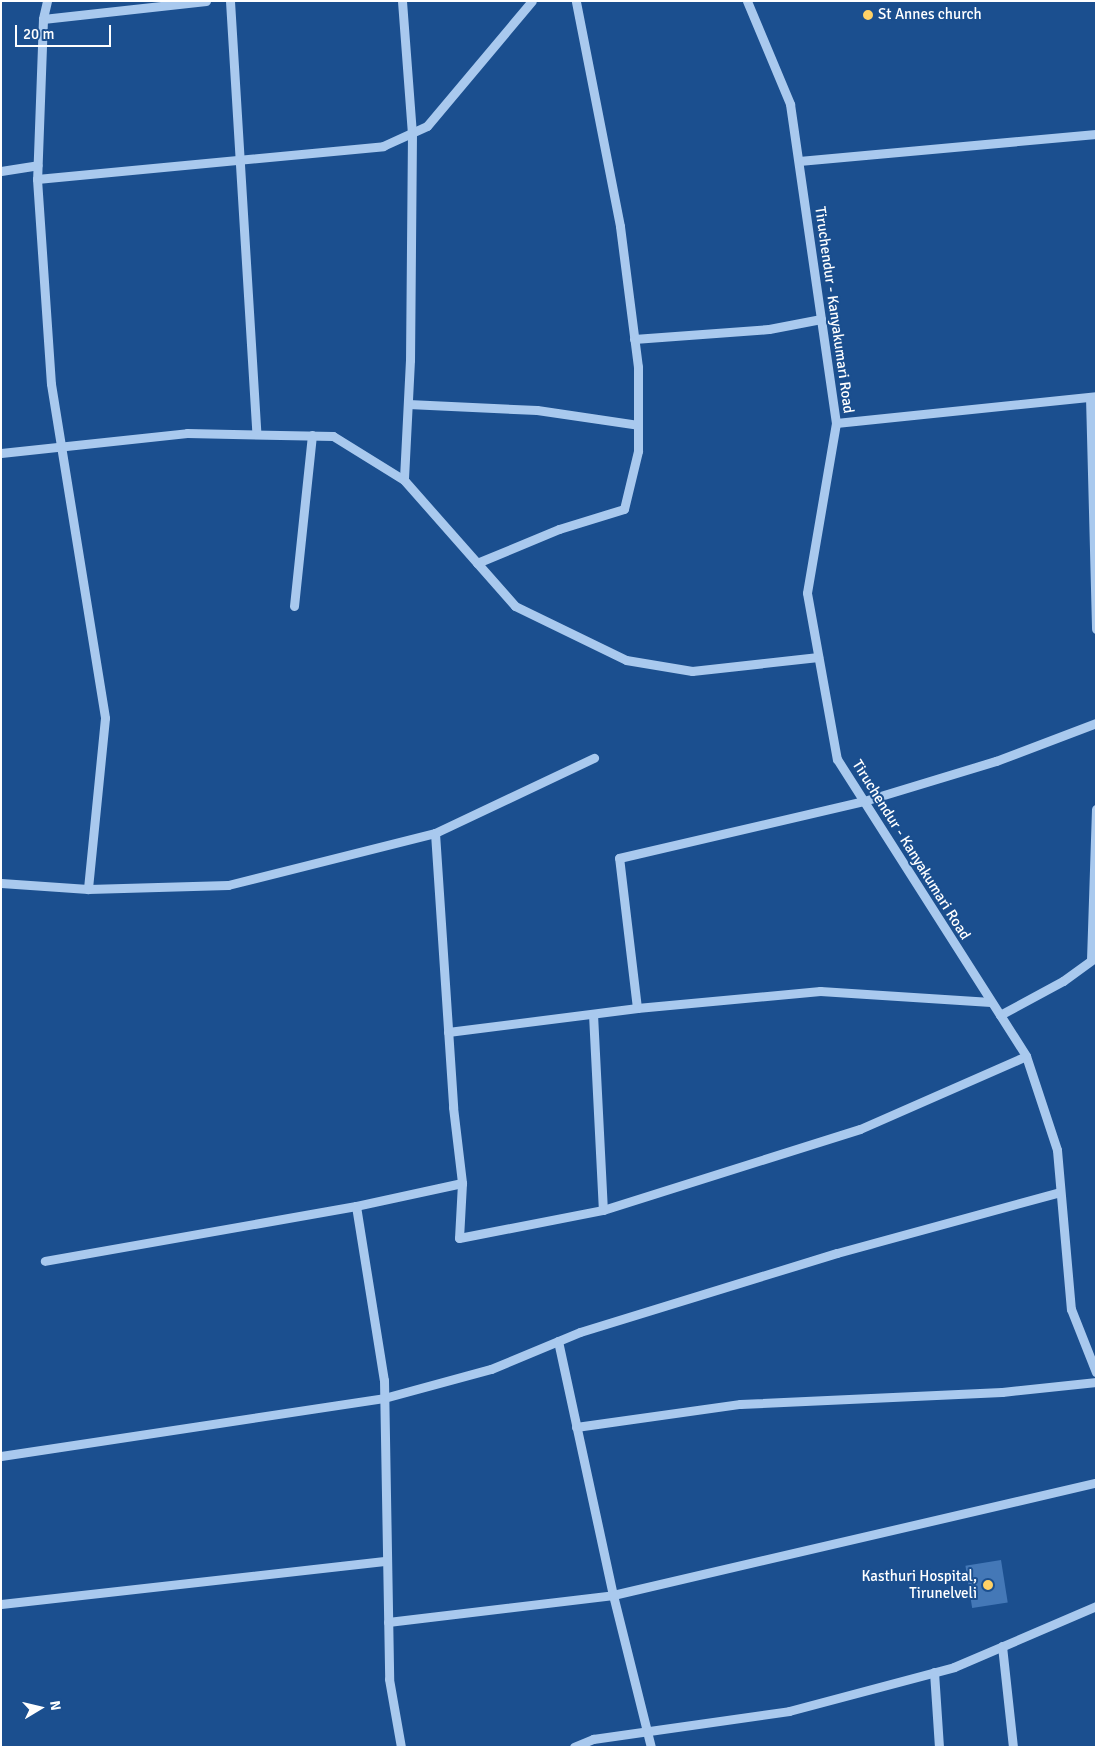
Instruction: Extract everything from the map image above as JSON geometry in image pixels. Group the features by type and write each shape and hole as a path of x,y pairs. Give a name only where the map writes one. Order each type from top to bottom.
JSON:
{"street":[{"path":"47,1 43,19 37,179 51,384 105,718 88,890"},
{"path":"43,19 206,1"},
{"path":"230,1 256,432"},
{"path":"402,1 412,133 408,404 404,480"},
{"path":"37,179 383,146 427,126 532,1"},
{"path":"477,563 559,530 624,509 638,451 634,339 620,226 576,1"},
{"name":"Tiruchendur - Kanyakumari Road","path":"747,1 790,104 836,423 807,594 837,759 1026,1056 1056,1150 1071,1309 1096,1372"},
{"path":"798,161 1096,134"},
{"path":"1,171 38,165"},
{"path":"634,339 769,329 821,319"},
{"path":"836,423 1093,397 1096,629"},
{"path":"408,404 537,410 638,424"},
{"path":"1,453 187,433 256,432 334,436 404,480 515,606 626,660 692,671 818,657"},
{"path":"294,606 312,435"},
{"path":"637,1008 619,858 864,801 996,761 1096,723"},
{"path":"1,883 88,890 228,886 435,833 594,758"},
{"path":"1000,1015 1063,981 1093,958 1096,809"},
{"path":"435,833 448,1032 462,1183 459,1238 603,1210 860,1129 1026,1056"},
{"path":"448,1032 637,1008 820,991 991,1002"},
{"path":"593,1014 603,1210"},
{"path":"44,1261 356,1206 462,1183"},
{"path":"1,1456 384,1398 491,1369 558,1341 837,1253 1060,1192"},
{"path":"356,1206 384,1398 388,1679 401,1747"},
{"path":"558,1341 613,1594 649,1731 651,1747"},
{"path":"576,1427 740,1404 1002,1392 1096,1382"},
{"path":"388,1622 613,1594 1096,1483"},
{"path":"1,1604 387,1561"},
{"path":"574,1747 593,1739 789,1711 954,1667 1096,1606"},
{"path":"1002,1646 1013,1747"},
{"path":"934,1672 939,1747"}],"building":[{"path":"1001,1560 1008,1602 972,1608 965,1566"}],"place":[{"name":"St Annes church","path":"868,15"},
{"name":"Kasthuri Hospital, Tirunelveli","path":"988,1585"}]}
